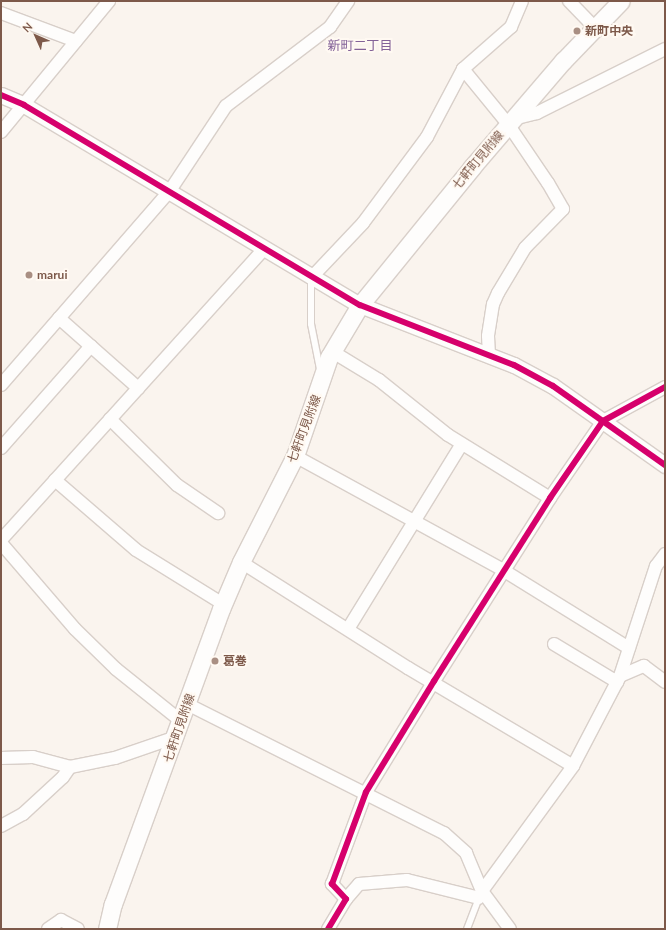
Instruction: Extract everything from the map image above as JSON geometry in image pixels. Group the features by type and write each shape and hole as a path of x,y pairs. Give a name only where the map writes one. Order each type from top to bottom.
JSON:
{"main road":[{"name":"七軒町見附線","path":"107,929 113,904 176,738 223,604 241,562 295,456 332,352 360,305 510,121 621,1"}],"street":[{"path":"1,132 109,1"},
{"path":"1,385 169,192 226,106 330,27 348,1"},
{"path":"311,278 363,223 423,143 463,69 511,27 522,1"},
{"path":"569,1 595,28"},
{"path":"1,13 76,41"},
{"path":"510,121 537,113 665,49"},
{"path":"463,69 510,121 563,210 526,248 498,293 493,304 489,330 489,356"},
{"path":"1,95 24,105 311,278 360,305 489,356 553,386 665,465"},
{"path":"1,540 264,250"},
{"path":"60,318 138,388"},
{"path":"1,448 91,346"},
{"path":"332,352 379,380 462,444 550,498"},
{"path":"346,900 332,884 366,792 503,570 603,421 665,387"},
{"path":"110,419 177,485 218,513"},
{"path":"348,629 462,444"},
{"path":"295,456 503,570 629,648"},
{"path":"55,480 136,550 223,604"},
{"path":"1,543 75,629 116,669 182,720"},
{"path":"480,894 573,766 618,679 656,566 665,554"},
{"path":"241,562 573,766"},
{"path":"554,644 618,679"},
{"path":"618,679 644,666 665,682"},
{"path":"187,704 366,792 444,833 466,853 480,894 510,929"},
{"path":"1,758 33,757 70,767 115,758 176,738"},
{"path":"1,826 23,814 63,777 70,767"},
{"path":"328,929 346,900 360,884 407,880 480,894"},
{"path":"48,929 61,920 78,929"}],"lane":[{"path":"311,278 311,324 322,381"},
{"path":"467,929 480,894"}],"cycle path":[{"path":"1,95 24,105 360,305 514,365 553,386 665,465"},
{"path":"328,929 346,899 332,884 366,792 434,681 550,498 603,421 665,387"}],"place":[{"name":"新町中央","path":"577,31"},
{"name":"marui","path":"29,275"},
{"name":"葛巻","path":"215,661"}],"district":[{"name":"新町二丁目","path":"360,45"}]}
